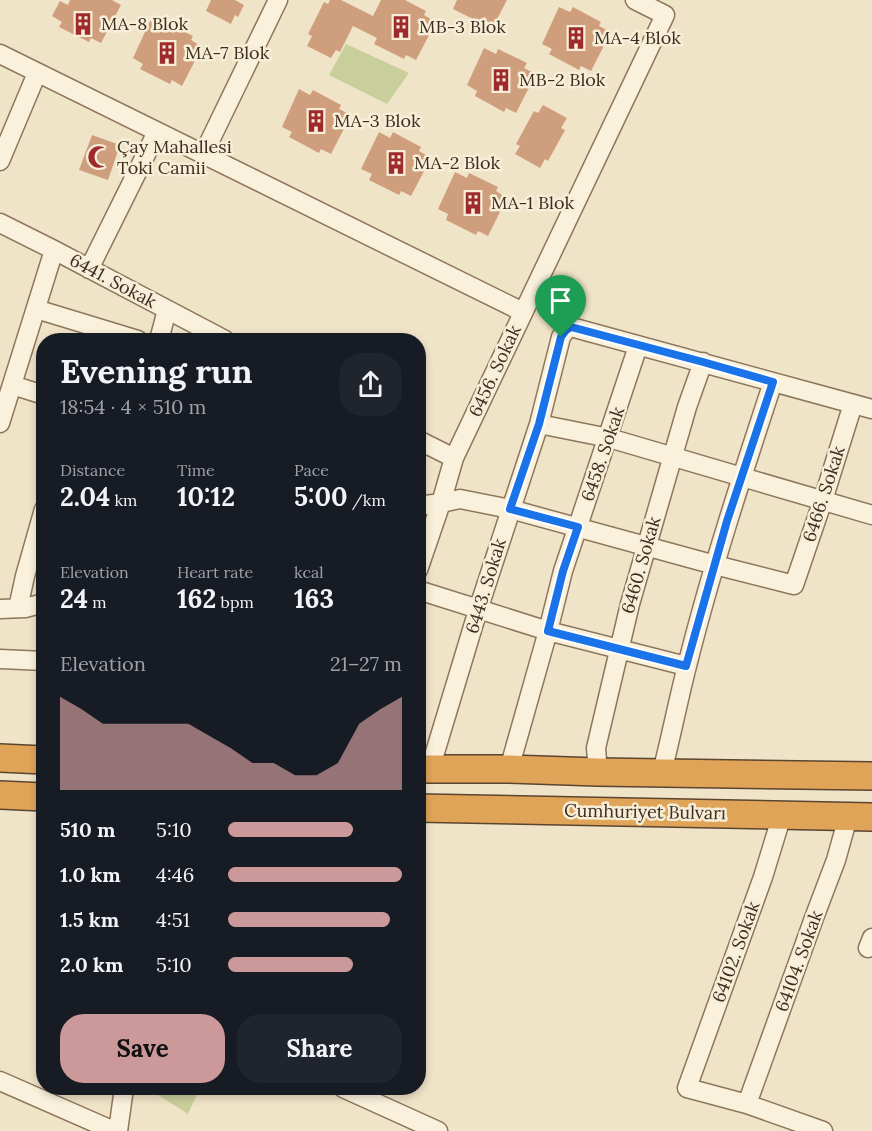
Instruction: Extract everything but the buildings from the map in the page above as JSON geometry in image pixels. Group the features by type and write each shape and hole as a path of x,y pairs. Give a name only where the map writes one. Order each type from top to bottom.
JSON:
{"highway":[{"path":"0,758 36,760"},
{"path":"426,769 872,775"},
{"path":"0,795 36,797"},
{"name":"Cumhuriyet Bulvarı","path":"426,808 860,817"}],"street":[{"path":"204,155 279,0"},
{"name":"6456. Sokak","path":"426,547 454,458 665,15 635,0"},
{"path":"0,54 523,312"},
{"path":"0,161 37,73"},
{"path":"89,269 158,132"},
{"name":"6441. Sokak","path":"0,224 167,310 201,333"},
{"path":"0,423 54,250"},
{"path":"36,309 115,333"},
{"path":"161,333 167,310"},
{"name":"6443. Sokak","path":"426,763 539,424 561,337 566,330 571,327 872,409"},
{"name":"6458. Sokak","path":"509,769 563,571 639,346"},
{"name":"6460. Sokak","path":"597,772 596,748 618,650 687,407 703,362"},
{"path":"662,772 686,666 727,521 773,382"},
{"path":"12,385 36,392"},
{"name":"6466. Sokak","path":"715,566 794,585 853,404"},
{"path":"539,424 609,438 872,515"},
{"path":"426,444 454,458"},
{"path":"426,505 460,499 510,509 715,566"},
{"path":"9,608 24,576 36,536"},
{"path":"426,593 548,631 686,666"},
{"path":"9,608 36,604"},
{"path":"0,659 36,661"},
{"name":"64102. Sokak","path":"747,1104 687,1088 763,877 782,815"},
{"name":"64104. Sokak","path":"747,1104 836,860 860,817"},
{"path":"0,1081 116,1131 123,1095"},
{"path":"358,1095 438,1131"},
{"path":"747,1104 824,1131"}],"green space":[{"path":"346,44 409,73 387,104 329,75"},
{"path":"158,1095 197,1095 188,1114"}],"place":[{"name":"MA-8 Blok","path":"83,24"},
{"name":"MB-3 Blok","path":"401,27"},
{"name":"MA-4 Blok","path":"576,38"},
{"name":"MA-7 Blok","path":"167,53"},
{"name":"MB-2 Blok","path":"501,80"},
{"name":"MA-3 Blok","path":"316,121"},
{"name":"Çay Mahallesi Toki Camii","path":"99,157"},
{"name":"MA-2 Blok","path":"396,163"},
{"name":"MA-1 Blok","path":"473,203"}],"route":[{"path":"571,327 773,382 727,521 686,666 548,631 563,571 578,527 510,509 539,424 561,337 571,327"}]}
